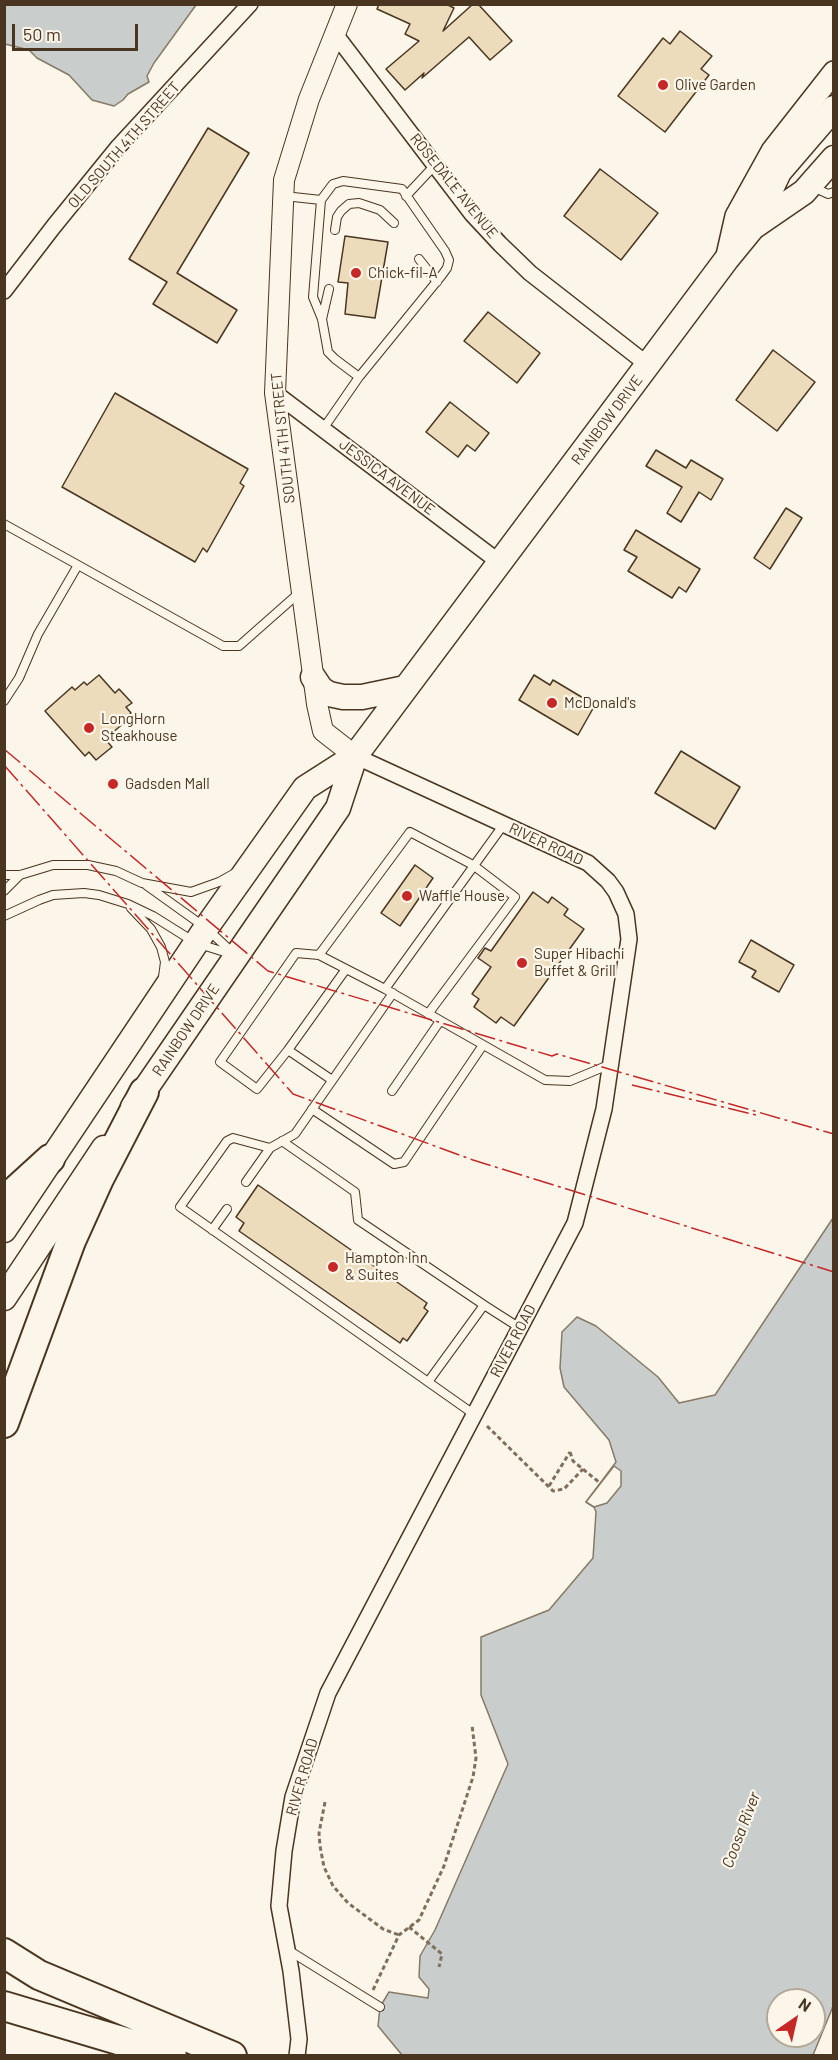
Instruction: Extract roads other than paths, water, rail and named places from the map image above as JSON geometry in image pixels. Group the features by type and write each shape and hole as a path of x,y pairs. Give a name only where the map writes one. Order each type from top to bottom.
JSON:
{"highway":[{"path":"4,1424 71,1241 99,1179 144,1092"},
{"path":"4,1201 51,1159"},
{"path":"4,1953 161,2043"},
{"path":"4,2006 161,2043 232,2055"}],"main road":[{"name":"RAINBOW DRIVE","path":"4,1298 83,1178 338,808 355,756 726,260 736,216 772,151 834,72"},
{"path":"726,260 753,227 778,172 834,108"},
{"path":"753,227 804,192 834,158"},
{"path":"313,677 321,689 329,694 343,697 362,697 405,688"},
{"name":"RAINBOW DRIVE","path":"4,1230 201,936 306,788 355,756"}],"street":[{"name":"OLD SOUTH 4TH STREET","path":"4,291 118,146 250,4"},
{"name":"SOUTH 4TH STREET","path":"347,4 309,99 284,180 275,393 313,677 323,731 355,756"},
{"name":"ROSEDALE AVENUE","path":"335,34 472,214 530,273 648,365"},
{"name":"JESSICA AVENUE","path":"275,393 499,562"},
{"name":"RIVER ROAD","path":"297,2055 299,2039 279,1906 284,1851 294,1797 328,1693 575,1223 604,1109 629,939 626,914 621,903 608,881 588,863 355,756"}],"lane":[{"path":"406,196 435,165"},
{"path":"324,429 359,377 437,282 447,268 449,260 402,189 343,181 333,184 321,200 312,297 322,320 328,352 359,377"},
{"path":"810,185 828,194 834,192"},
{"path":"283,196 321,200"},
{"path":"335,230 341,211 350,204 359,203 380,210 394,223"},
{"path":"419,259 437,282"},
{"path":"322,320 329,289"},
{"path":"4,524 222,646 239,646 302,591"},
{"path":"4,701 19,678 38,634 78,565"},
{"path":"246,1182 270,1148 295,1134 473,865 504,824"},
{"path":"319,955 410,832 473,865 515,897 428,1014"},
{"path":"4,875 20,875 53,865 88,865 116,871 142,883 191,892 219,882 252,863"},
{"path":"4,891 20,875"},
{"path":"142,883 201,936 237,956"},
{"path":"4,916 39,900 69,893 99,895 128,904 161,921 201,936 237,956"},
{"path":"128,904 152,929 165,962 154,1006"},
{"path":"346,969 257,1089 220,1062 296,953 319,955 389,991 545,1080 570,1080 611,1064"},
{"path":"392,1091 440,1021"},
{"path":"312,1109 394,1164 404,1162 483,1045"},
{"path":"288,1050 332,1080"},
{"path":"270,1148 233,1138 227,1141 180,1207 475,1415"},
{"path":"282,1141 355,1192 358,1220 520,1328"},
{"path":"212,1230 227,1209"},
{"path":"428,1382 484,1305"},
{"path":"287,1949 380,2007"}],"water":[{"path":"4,5 196,5 154,63 147,76 149,82 128,94 114,106 92,100 69,75 37,58 29,50 5,44"},
{"name":"Coosa River","path":"833,1218 834,2004 826,2023 826,1988 766,1988 766,2048 816,2048 813,2055 402,2055 378,2026 380,2007 389,1992 428,1998 429,1989 419,1977 420,1956 435,1930 508,1764 481,1695 481,1637 549,1610 593,1558 596,1512 594,1507 586,1502 616,1462 609,1440 564,1387 560,1368 562,1332 577,1317 596,1326 658,1377 679,1403 715,1395"}],"place":[{"name":"Olive Garden","path":"663,85"},
{"name":"Chick-fil-A","path":"356,273"},
{"name":"McDonald's","path":"552,703"},
{"name":"LongHorn Steakhouse","path":"89,728"},
{"name":"Gadsden Mall","path":"113,784"},
{"name":"Waffle House","path":"407,896"},
{"name":"Super Hibachi Buffet & Grill","path":"522,963"},
{"name":"Hampton Inn & Suites","path":"333,1267"}]}
